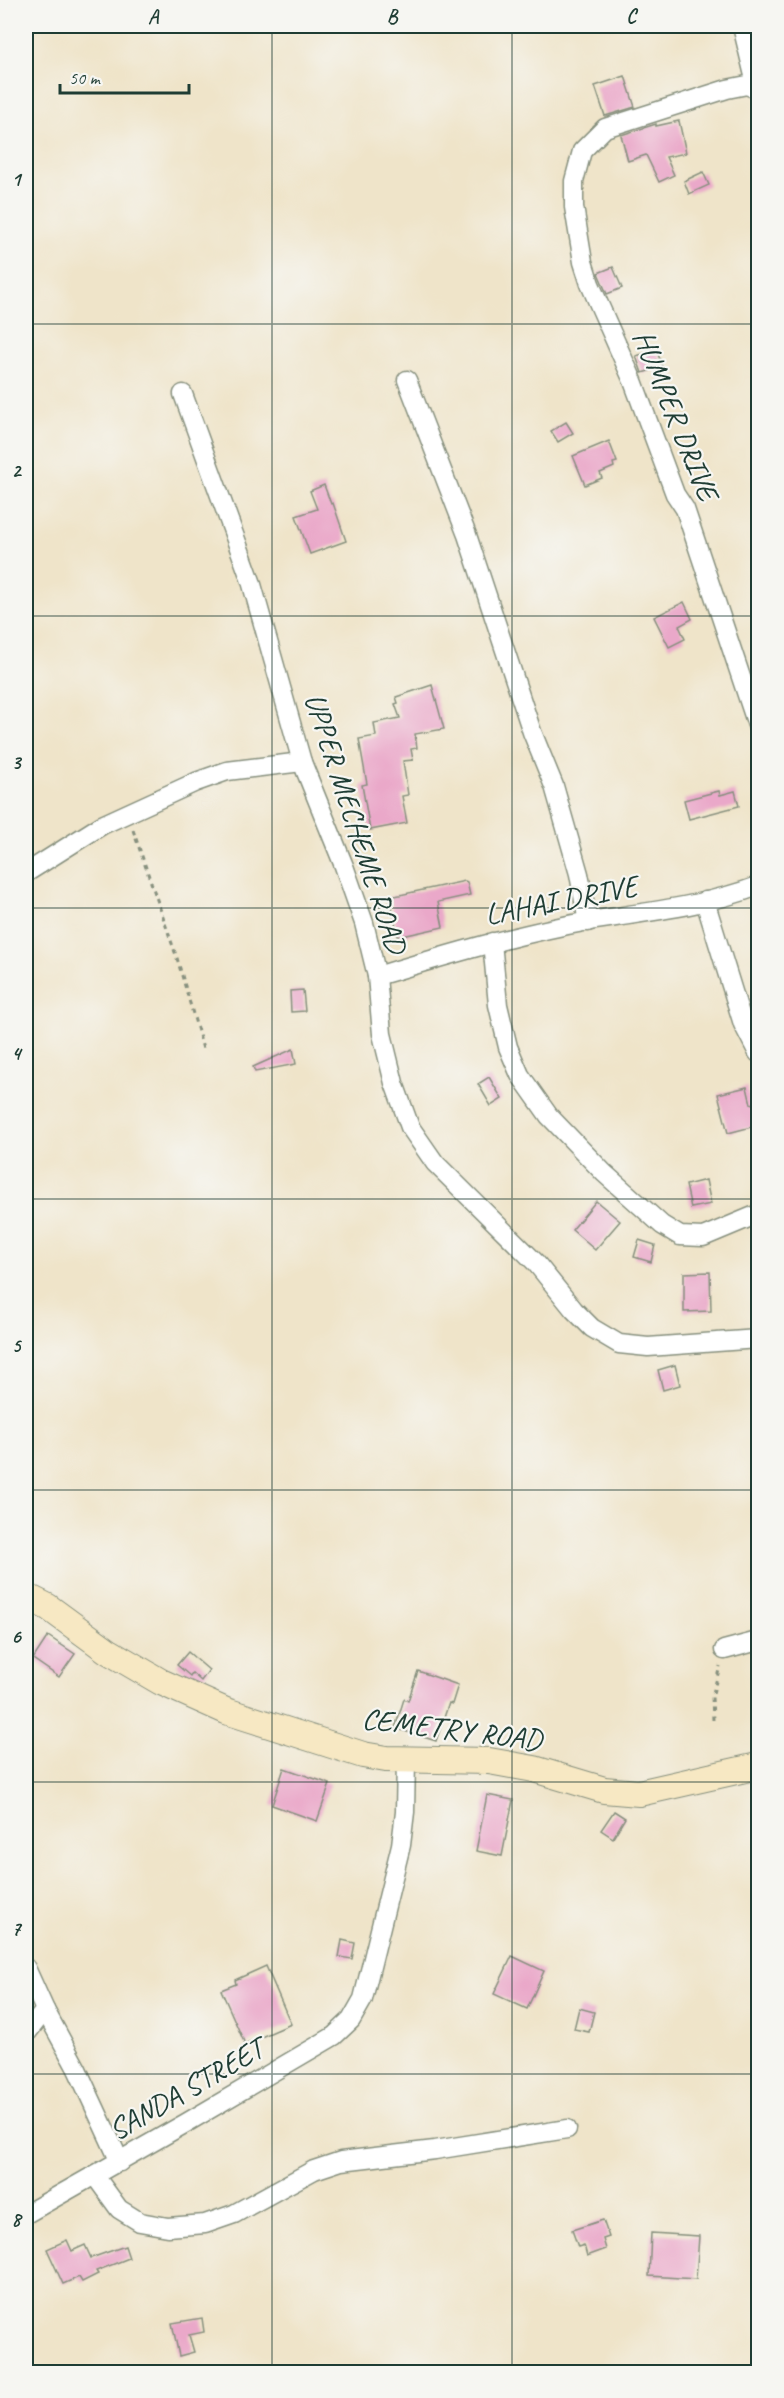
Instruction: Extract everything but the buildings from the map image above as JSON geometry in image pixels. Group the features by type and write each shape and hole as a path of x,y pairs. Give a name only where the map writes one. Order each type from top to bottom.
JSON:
{"street":[{"path":"742,26 758,89"},
{"name":"HUMPER DRIVE","path":"758,89 747,85 728,89 605,128 582,151 574,181 574,207 582,262 633,381 675,494 685,509 759,728"},
{"path":"407,380 467,535 532,732 554,786 579,874 588,922"},
{"name":"UPPER MECHEME ROAD","path":"183,394 250,580 302,762 361,914 377,976 382,1034 394,1083 410,1127 435,1163 537,1263 574,1310 592,1328 619,1344 648,1347 759,1339"},
{"path":"26,873 102,825 196,782 227,771 302,762"},
{"name":"LAHAI DRIVE","path":"377,976 492,942 724,898 759,886"},
{"path":"705,901 743,1024 759,1053"},
{"path":"492,942 501,1016 508,1047 520,1075 549,1116 604,1173 662,1225 680,1236 703,1237 759,1214"},
{"name":"CEMETRY ROAD","path":"26,1596 48,1607 108,1651 161,1682 226,1711 363,1755 406,1760 489,1761 534,1769 604,1790 639,1793 759,1766"},
{"path":"724,1650 759,1641"},
{"name":"SANDA STREET","path":"26,2214 120,2162 334,2036 351,2020 363,1999 401,1845 405,1812 406,1760"},
{"path":"26,1968 45,2010 77,2068 120,2162"},
{"path":"26,2034 45,2010"},
{"path":"95,2176 119,2209 140,2222 168,2227 205,2224 234,2214 314,2170 341,2161 435,2150 567,2129"}],"path":[{"path":"127,814 151,876 203,1049"},
{"path":"713,1720 712,1697 724,1650"}]}
